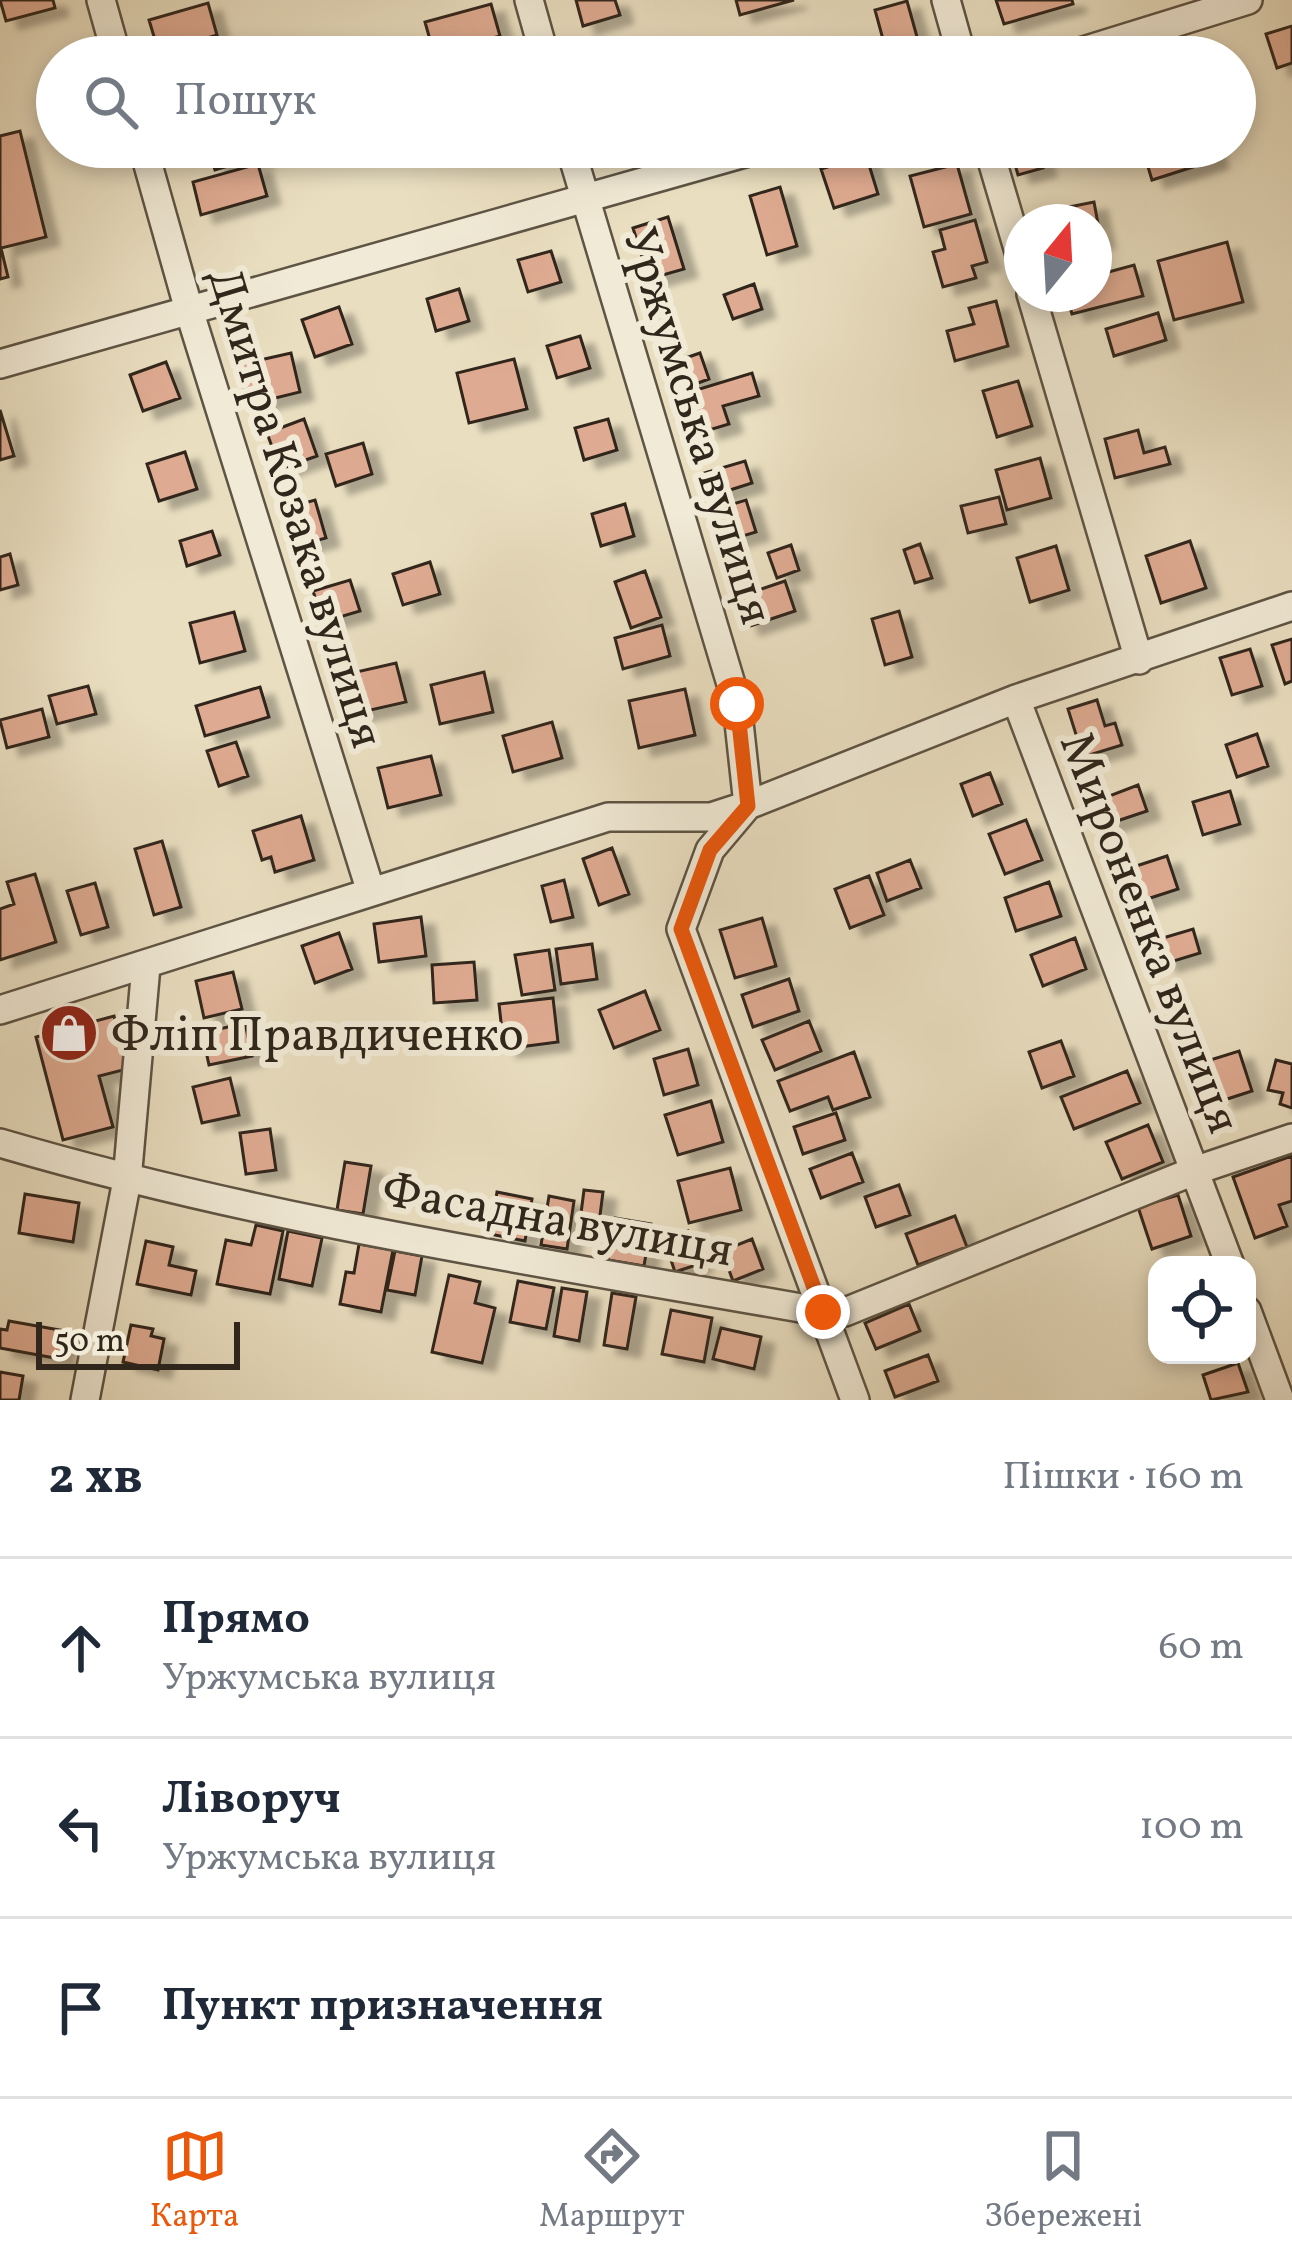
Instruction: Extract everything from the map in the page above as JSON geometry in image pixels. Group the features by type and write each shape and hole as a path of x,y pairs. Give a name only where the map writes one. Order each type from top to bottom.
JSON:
{"street":[{"path":"101,0 111,36"},
{"path":"529,0 539,36"},
{"path":"946,0 956,36"},
{"path":"1132,36 1248,0"},
{"name":"Дмитра Козака вулиця","path":"148,168 370,892"},
{"name":"Уржумська вулиця","path":"575,168 737,704 748,806"},
{"path":"0,364 695,168"},
{"path":"994,168 1005,204"},
{"path":"1036,312 1139,660"},
{"path":"0,1010 608,818 711,817 748,806 1016,699 1292,606"},
{"name":"Мироненка вулиця","path":"1016,699 1227,1256"},
{"path":"748,806 710,850 681,929 855,1400"},
{"path":"85,1400 127,1180 146,967"},
{"name":"Фасадна вулиця","path":"0,1143 127,1180 458,1247 823,1312 845,1312 1194,1171 1292,1138"},
{"path":"1256,1335 1280,1400"}],"building":[{"path":"0,0 53,0 55,8 6,21"},
{"path":"576,0 615,0 620,15 583,26"},
{"path":"736,0 794,0 740,15"},
{"path":"996,0 1072,0 1073,4 1004,24"},
{"path":"907,1 917,36 882,36 875,10"},
{"path":"208,3 217,35 154,36 149,20"},
{"path":"491,4 500,36 429,36 425,22"},
{"path":"1292,26 1292,63 1277,68 1266,34"},
{"path":"20,131 46,237 1,248 8,277 0,279 0,136"},
{"path":"259,168 267,196 201,215 193,182"},
{"path":"870,168 878,194 834,208 821,169"},
{"path":"958,168 971,214 924,227 910,176"},
{"path":"1016,168 1043,168 1018,175"},
{"path":"1148,168 1190,168 1152,180"},
{"path":"780,187 797,246 767,255 750,196"},
{"path":"668,217 684,269 649,279 633,228"},
{"path":"975,220 987,262 972,266 976,278 943,287 933,252 945,249 940,230"},
{"path":"1227,242 1243,302 1174,320 1158,261"},
{"path":"551,251 561,282 528,292 518,260"},
{"path":"1134,265 1143,296 1112,304 1112,271"},
{"path":"754,284 762,309 733,319 724,295"},
{"path":"459,289 469,321 436,331 427,299"},
{"path":"996,301 1008,346 955,361 947,331 974,324 969,308"},
{"path":"339,307 352,344 315,357 302,320"},
{"path":"1158,313 1166,340 1114,356 1106,329"},
{"path":"580,336 590,368 557,378 547,346"},
{"path":"291,353 300,392 247,405 238,365"},
{"path":"700,353 709,379 687,387 677,361"},
{"path":"514,359 527,409 469,423 457,373"},
{"path":"166,362 180,398 143,411 130,375"},
{"path":"752,373 759,396 723,406 729,424 706,431 693,391"},
{"path":"1018,381 1032,426 997,437 983,391"},
{"path":"0,410 14,456 0,460"},
{"path":"304,419 317,456 280,469 267,433"},
{"path":"608,419 617,450 584,460 575,428"},
{"path":"1138,430 1144,453 1165,447 1170,464 1115,478 1105,439"},
{"path":"363,443 372,474 336,486 326,454"},
{"path":"185,452 197,489 159,501 147,464"},
{"path":"1040,458 1051,498 1007,510 996,470"},
{"path":"745,461 752,483 708,497 701,474"},
{"path":"999,497 1006,524 968,533 961,506"},
{"path":"315,500 326,538 293,547 283,509"},
{"path":"746,500 756,532 723,542 713,510"},
{"path":"625,504 634,536 601,546 592,514"},
{"path":"212,531 220,555 187,566 180,541"},
{"path":"1190,541 1206,588 1161,603 1146,556"},
{"path":"920,544 932,578 915,583 904,550"},
{"path":"791,545 799,570 777,578 768,553"},
{"path":"1056,546 1069,590 1030,602 1017,558"},
{"path":"10,554 18,585 0,590 0,557"},
{"path":"430,562 440,594 403,605 393,574"},
{"path":"645,571 661,617 631,628 615,582"},
{"path":"350,580 360,611 323,622 313,591"},
{"path":"785,581 795,611 747,627 738,597"},
{"path":"899,611 912,657 885,665 872,619"},
{"path":"234,612 245,651 200,663 190,623"},
{"path":"662,625 670,656 623,669 615,638"},
{"path":"1292,639 1292,681 1285,684 1272,645"},
{"path":"1250,649 1262,686 1232,695 1220,658"},
{"path":"396,663 406,702 353,714 343,675"},
{"path":"484,672 493,712 440,724 431,685"},
{"path":"88,686 96,714 57,724 49,696"},
{"path":"260,687 269,717 205,736 196,706"},
{"path":"685,689 695,735 639,748 629,701"},
{"path":"1097,700 1105,726 1115,723 1122,745 1083,757 1068,709"},
{"path":"42,709 49,737 7,748 0,720"},
{"path":"552,722 562,758 513,772 503,736"},
{"path":"1257,734 1268,766 1237,777 1226,745"},
{"path":"236,742 248,776 219,786 207,751"},
{"path":"431,756 441,795 388,808 378,768"},
{"path":"990,773 1002,804 973,816 961,784"},
{"path":"1138,785 1147,811 1105,825 1096,801"},
{"path":"1230,791 1240,824 1203,835 1193,802"},
{"path":"301,816 314,860 275,872 271,857 262,860 253,831"},
{"path":"1026,820 1042,860 1005,874 989,834"},
{"path":"162,841 181,907 154,915 135,849"},
{"path":"612,848 629,894 599,905 583,859"},
{"path":"1167,856 1178,889 1138,902 1127,869"},
{"path":"910,860 921,888 887,901 877,873"},
{"path":"35,874 56,942 0,960 0,909 14,904 7,882"},
{"path":"869,876 884,915 850,928 835,889"},
{"path":"564,880 573,917 551,922 542,886"},
{"path":"1049,882 1061,916 1016,931 1005,898"},
{"path":"95,883 108,927 81,935 67,891"},
{"path":"421,917 426,956 379,962 374,924"},
{"path":"762,918 776,966 735,978 720,930"},
{"path":"1193,929 1200,953 1164,964 1156,940"},
{"path":"339,933 352,969 315,983 302,946"},
{"path":"1075,938 1086,969 1043,986 1031,955"},
{"path":"592,944 597,979 561,984 556,949"},
{"path":"549,950 555,990 522,995 515,955"},
{"path":"474,962 477,1000 434,1003 432,965"},
{"path":"233,972 242,1009 204,1018 196,981"},
{"path":"789,979 799,1011 753,1027 742,995"},
{"path":"645,991 660,1030 614,1048 599,1010"},
{"path":"553,998 558,1042 504,1049 499,1004"},
{"path":"114,1016 127,1069 99,1076 113,1127 63,1140 36,1037"},
{"path":"809,1021 821,1051 775,1070 762,1040"},
{"path":"245,1023 252,1056 209,1065 202,1033"},
{"path":"1061,1041 1074,1076 1042,1088 1029,1052"},
{"path":"688,1049 698,1085 664,1095 654,1059"},
{"path":"1239,1051 1252,1091 1221,1101 1207,1061"},
{"path":"854,1052 870,1097 833,1110 828,1097 790,1111 778,1081"},
{"path":"1276,1060 1292,1064 1292,1108 1280,1104 1283,1093 1268,1090"},
{"path":"1127,1071 1140,1103 1074,1129 1061,1097"},
{"path":"230,1078 239,1115 202,1123 193,1087"},
{"path":"711,1101 723,1142 678,1155 665,1115"},
{"path":"836,1113 845,1140 803,1154 794,1127"},
{"path":"1148,1125 1163,1162 1122,1179 1106,1142"},
{"path":"270,1129 276,1170 246,1174 240,1133"},
{"path":"852,1153 863,1182 821,1198 810,1169"},
{"path":"1292,1156 1292,1201 1279,1205 1287,1226 1255,1238 1233,1177"},
{"path":"345,1162 371,1166 363,1214 337,1210"},
{"path":"730,1168 741,1210 689,1223 678,1181"},
{"path":"899,1185 910,1215 876,1227 865,1197"},
{"path":"584,1190 603,1192 598,1231 579,1229"},
{"path":"497,1192 532,1199 525,1241 490,1234"},
{"path":"25,1194 79,1203 73,1242 19,1233"},
{"path":"1178,1195 1191,1236 1152,1249 1138,1207"},
{"path":"549,1196 574,1201 567,1249 541,1245"},
{"path":"955,1216 967,1247 918,1265 906,1234"},
{"path":"615,1218 651,1224 644,1266 608,1260"},
{"path":"256,1225 283,1231 270,1294 217,1284 226,1240 251,1245"},
{"path":"288,1231 322,1238 312,1286 279,1279"},
{"path":"688,1231 699,1264 675,1272 664,1239"},
{"path":"752,1239 763,1269 733,1281 722,1251"},
{"path":"146,1241 173,1247 169,1265 196,1271 191,1295 137,1284"},
{"path":"359,1244 393,1250 381,1312 340,1304 346,1272 354,1273"},
{"path":"395,1251 422,1256 415,1295 387,1290"},
{"path":"449,1275 480,1282 475,1303 495,1308 482,1363 432,1352"},
{"path":"518,1281 554,1288 546,1329 510,1322"},
{"path":"562,1288 587,1292 579,1341 554,1336"},
{"path":"612,1293 636,1297 627,1349 604,1345"},
{"path":"909,1304 920,1331 876,1349 865,1323"},
{"path":"671,1310 712,1318 704,1362 662,1354"},
{"path":"9,1321 65,1331 60,1359 0,1348 0,1329 7,1330"},
{"path":"131,1325 153,1329 151,1336 164,1339 158,1370 123,1362"},
{"path":"721,1328 761,1337 754,1369 713,1359"},
{"path":"928,1355 938,1381 895,1397 885,1371"},
{"path":"1238,1364 1248,1392 1211,1400 1203,1375"},
{"path":"0,1372 23,1376 19,1400 0,1400"}],"place":[{"name":"Фліп Правдиченко","path":"69,1033"}],"route":[{"path":"737,704 748,806 710,850 681,929 823,1312"}]}
